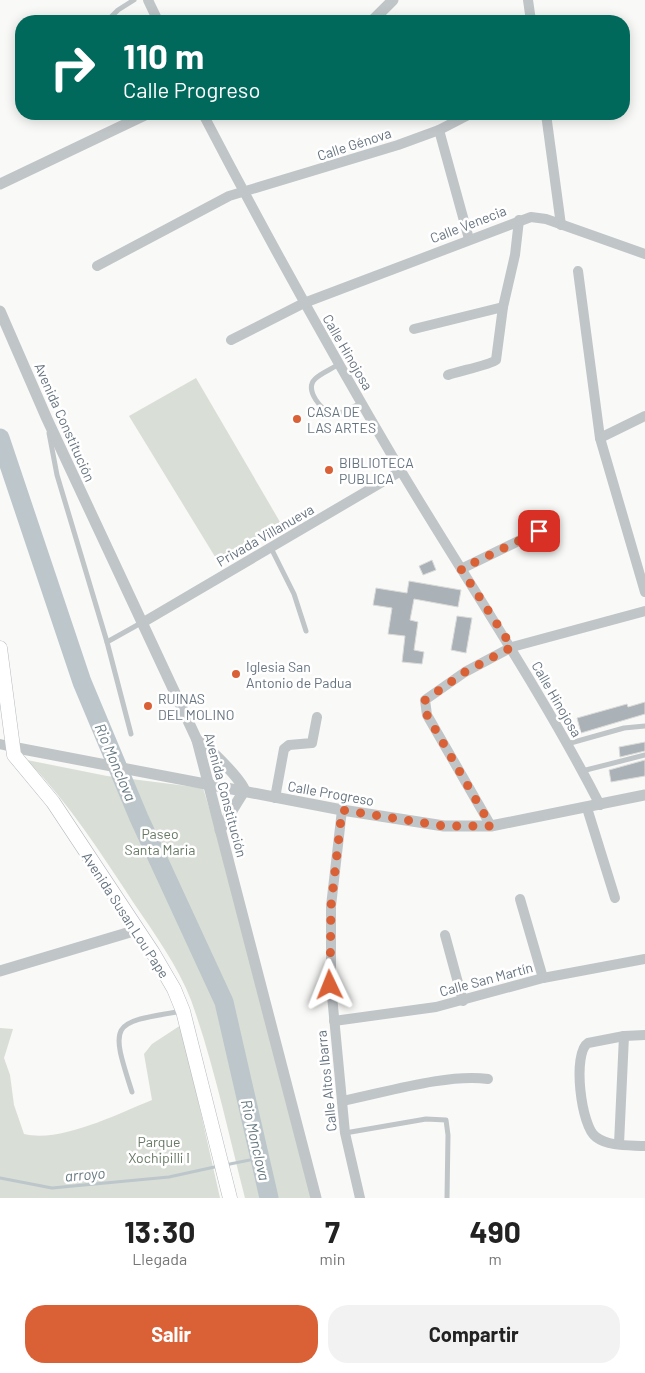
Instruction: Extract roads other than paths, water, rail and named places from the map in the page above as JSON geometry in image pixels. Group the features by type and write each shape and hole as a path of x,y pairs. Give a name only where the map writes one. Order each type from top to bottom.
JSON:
{"main road":[{"name":"Avenida Susan Lou Pape","path":"0,648 6,746 53,802 174,989 183,1011 230,1198"}],"street":[{"path":"148,0 155,15"},
{"path":"378,15 393,0"},
{"path":"528,0 530,15"},
{"path":"0,184 133,120"},
{"name":"Calle Hinojosa","path":"206,120 243,191 339,364 401,471 461,569 512,647 600,805"},
{"name":"Calle Génova","path":"97,266 185,218 243,191 348,162 439,130 458,120"},
{"path":"547,120 561,224"},
{"path":"439,130 469,239"},
{"name":"Calle Venecia","path":"230,340 304,303 518,220 538,217 645,254"},
{"path":"448,375 470,367 492,364 496,360 502,307 513,266 518,220"},
{"path":"578,270 600,438 645,592"},
{"path":"414,330 502,307"},
{"name":"Avenida Constitución","path":"0,311 47,419 197,740 316,1198"},
{"path":"600,438 645,416"},
{"name":"Privada Villanueva","path":"142,623 401,471"},
{"path":"461,569 539,531"},
{"path":"491,826 427,715 424,701 465,672 512,647 645,611"},
{"path":"275,798 284,749 289,745 312,743 317,717"},
{"path":"197,740 208,747 241,783 244,791 220,830"},
{"name":"Calle Progreso","path":"6,746 208,783 275,798 444,826 491,826 645,795"},
{"path":"587,808 615,898"},
{"name":"Calle Altos Ibarra","path":"342,810 330,932 334,1021 345,1133 360,1198"},
{"path":"520,899 543,978"},
{"path":"0,971 137,930"},
{"path":"445,935 463,1002"},
{"name":"Calle San Martín","path":"334,1021 463,1002 543,978 645,959"},
{"path":"645,1034 593,1040 584,1045 579,1067 582,1095 590,1132 603,1141 645,1146"},
{"path":"620,1144 624,1036"},
{"path":"342,1102 467,1077 488,1079"}],"lane":[{"path":"113,15 134,0"},
{"path":"339,364 313,382 312,390 321,407 332,414 343,412 362,402"},
{"path":"47,419 56,476 107,642 132,734"},
{"path":"271,548 294,594 306,631"},
{"path":"107,642 142,623"},
{"path":"567,744 624,728 645,726"},
{"path":"582,771 645,756"},
{"path":"132,1092 118,1049 119,1034 122,1028 137,1019 183,1011"},
{"path":"345,1133 426,1119 446,1120 448,1135 447,1198"}],"waterway":[{"name":"Rio Monclova","path":"0,438 82,682 139,818 224,1002 269,1198"},
{"name":"arroyo","path":"225,1165 260,1158"},
{"name":"arroyo","path":"0,1178 52,1188 169,1177 219,1166"}],"place":[{"name":"CASA DE LAS ARTES","path":"297,419"},
{"name":"BIBLIOTECA PUBLICA","path":"329,470"},
{"name":"Iglesia San Antonio de Padua","path":"236,674"},
{"name":"RUINAS DEL MOLINO","path":"148,706"}],"park label":[{"name":"Paseo Santa Maria","path":"160,842"},
{"name":"Parque Xochipilli I","path":"159,1150"}]}
